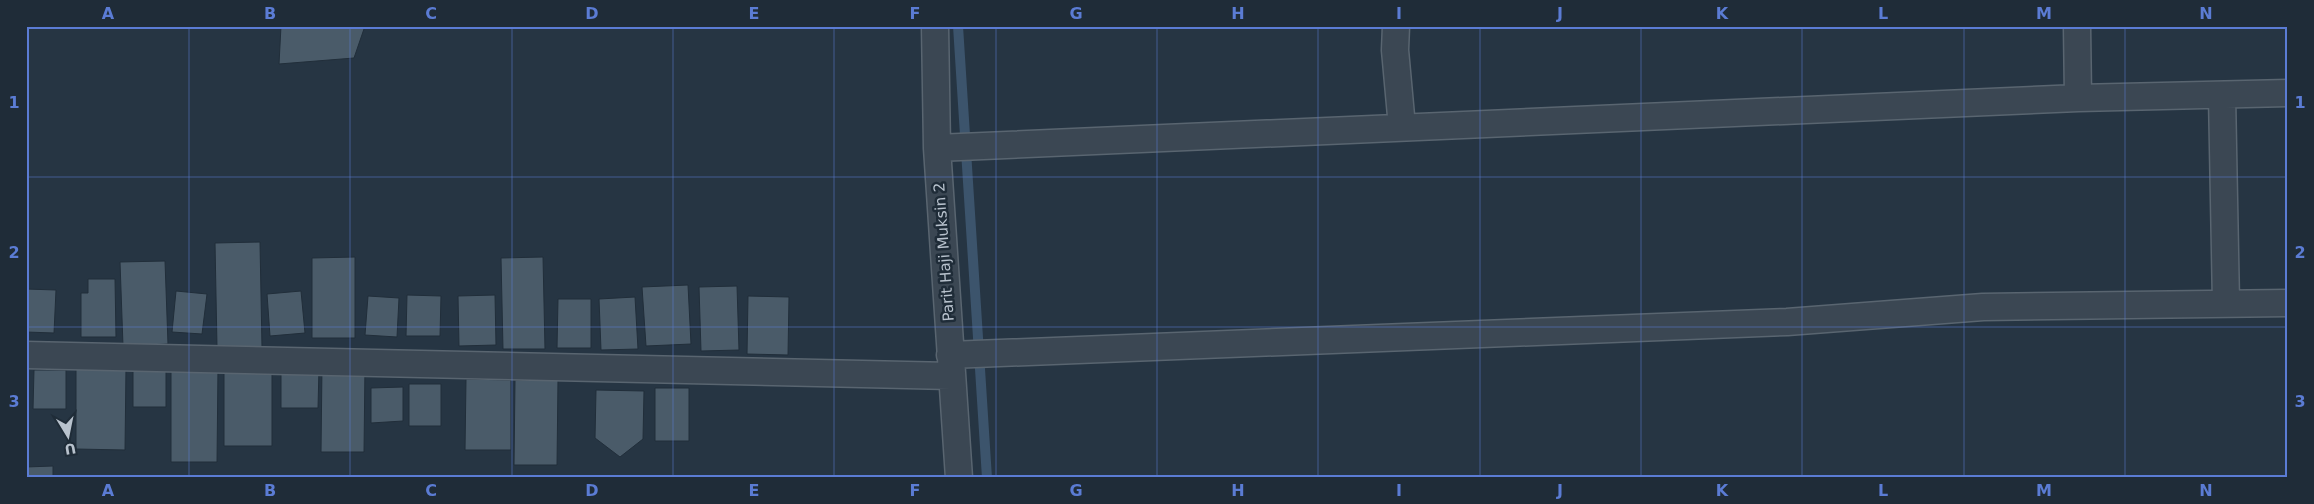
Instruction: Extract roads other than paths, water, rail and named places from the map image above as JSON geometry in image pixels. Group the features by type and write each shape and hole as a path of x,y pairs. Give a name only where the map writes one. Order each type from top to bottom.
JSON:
{"street":[{"name":"Parit Haji Muksin 2","path":"935,26 937,148 950,366 959,478"},
{"path":"1396,26 1395,50 1402,127"},
{"path":"2077,26 2078,98"},
{"path":"937,148 2078,98 2288,93"},
{"path":"2222,95 2226,304"},
{"path":"26,356 950,366 1787,322 1983,307 2288,303"}],"waterway":[{"path":"958,26 987,478"}]}
